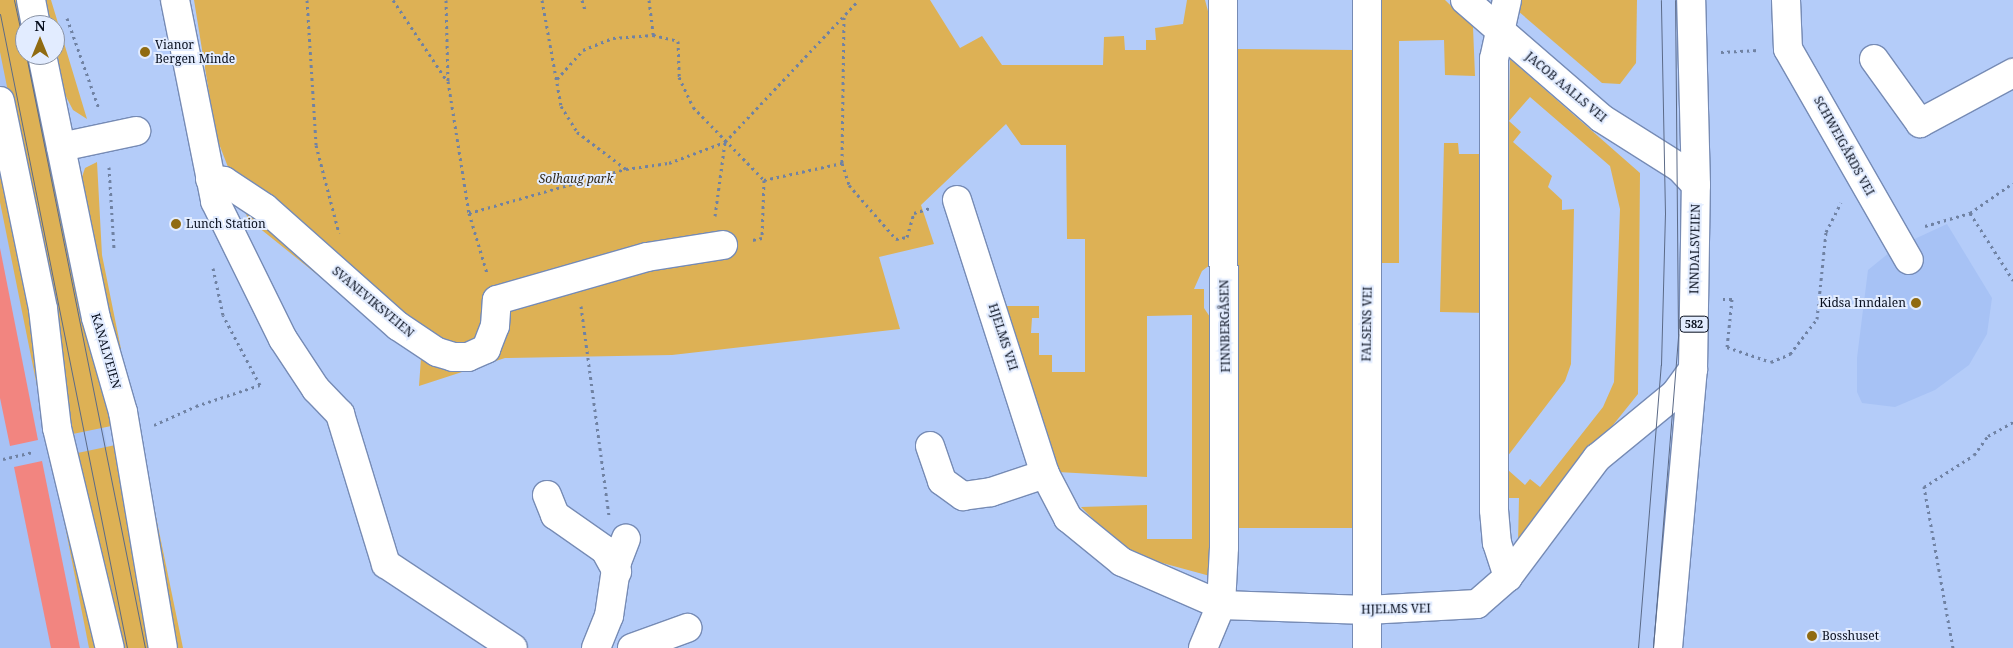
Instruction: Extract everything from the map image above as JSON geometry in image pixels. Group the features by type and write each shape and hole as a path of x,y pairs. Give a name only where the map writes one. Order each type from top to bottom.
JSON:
{"street":[{"path":"31,0 34,15"},
{"path":"175,0 210,179 241,261 283,339 316,389 340,414 386,564 513,648"},
{"name":"FINNBERGÅSEN","path":"1203,648 1221,605 1226,393 1223,0"},
{"name":"FALSENS VEI","path":"1367,0 1367,648"},
{"name":"JACOB AALLS VEI","path":"1465,0 1601,118 1680,168 1696,184"},
{"path":"1507,0 1494,59 1494,510 1496,544 1508,577"},
{"name":"INNDALSVEIEN","path":"1668,648 1693,369 1696,184 1691,0"},
{"name":"SCHWEIGÅRDS VEI","path":"1786,0 1788,49 1909,260"},
{"path":"1874,59 1920,123 2013,73"},
{"name":"KANALVEIEN","path":"44,65 96,318 123,412 162,648"},
{"path":"0,101 4,143 43,308 57,428 110,648"},
{"path":"61,147 136,131"},
{"name":"SVANEVIKSVEIEN","path":"210,179 224,181 265,208 398,326 437,352 468,357 486,349 495,326 497,300"},
{"name":"HJELMS VEI","path":"957,200 1045,474 1068,518 1093,542 1122,562 1221,605 1367,610 1477,604 1508,577 1598,458 1675,394 1693,369"},
{"path":"497,300 647,257 723,245"},
{"path":"930,446 942,481 963,496 991,492 1045,474"},
{"path":"548,495 555,515 605,550 616,572"},
{"path":"596,648 609,616 616,572 618,531"},
{"path":"632,648 687,628"}],"path":[{"path":"307,0 316,145 340,238"},
{"path":"393,0 448,81"},
{"path":"446,0 448,81 469,212 497,300"},
{"path":"542,0 561,106 577,132 626,169"},
{"path":"582,0 586,10"},
{"path":"649,0 653,35"},
{"path":"469,212 626,169 669,163 726,142 859,0"},
{"path":"65,7 95,89 113,190 116,255"},
{"path":"844,17 842,163 849,184 896,239 907,237 914,212 957,200"},
{"path":"557,79 583,50 613,38 653,35 678,41 679,77 693,107 764,180 762,238"},
{"path":"1716,52 1788,49"},
{"path":"723,245 713,228 726,142"},
{"path":"764,180 842,163"},
{"path":"1895,235 1970,212 2013,183"},
{"path":"1717,299 1732,299 1727,347 1771,362 1790,354 1810,334 1817,319 1830,219 1843,201 1865,184"},
{"path":"1970,212 2013,280"},
{"path":"147,418 149,428 196,406 260,385 223,315 211,259"},
{"path":"578,278 618,531"},
{"path":"1953,648 1924,488 1974,455 1988,436 2013,422"},
{"path":"3,459 40,451"}],"shaded area":[{"path":"0,0 15,33 15,65 27,65 69,246 145,648 0,648"},
{"path":"1947,224 1992,298 1987,334 1969,365 1935,390 1895,407 1862,403 1857,392 1857,358 1868,270 1895,248"},
{"path":"0,248 38,440 10,446 0,398"},
{"path":"42,461 80,648 51,648 14,467"}],"green space":[{"path":"0,0 23,0 24,15 15,15 15,65 36,65 121,424 63,436 53,316 0,52"},
{"path":"41,0 51,0 56,15 44,15"},
{"name":"Solhaug park","path":"194,0 930,0 960,48 982,36 1002,65 1103,65 1104,37 1124,36 1125,50 1146,50 1146,40 1156,40 1155,28 1183,24 1187,0 1205,0 1212,26 1215,261 1202,271 1194,289 1204,289 1204,308 1214,323 1210,576 1155,561 1119,545 1081,507 1147,505 1147,539 1192,539 1192,315 1147,316 1147,477 1058,472 1002,306 1039,306 1039,318 1032,318 1031,333 1039,333 1039,355 1052,355 1052,372 1085,372 1085,239 1067,239 1066,145 1021,145 1006,124 921,205 934,244 879,257 900,329 672,355 505,358 419,386 421,358 248,219 216,136"},
{"path":"1380,0 1445,0 1473,27 1475,76 1445,75 1444,40 1399,41 1399,263 1381,263"},
{"path":"1517,0 1637,0 1636,63 1620,84 1602,83 1518,11"},
{"path":"65,46 87,119 73,110 61,87 59,65 65,65"},
{"path":"1236,49 1355,50 1355,528 1236,528"},
{"path":"1510,59 1640,173 1638,394 1518,543 1519,498 1500,498 1499,462 1525,485 1530,479 1540,487 1603,407 1614,382 1620,209 1610,166 1530,97 1509,121"},
{"path":"1509,121 1521,132 1513,142 1552,176 1548,187 1562,200 1562,210 1574,209 1571,364 1565,381 1507,457 1502,133"},
{"path":"1444,143 1458,143 1459,154 1485,154 1488,313 1440,312"},
{"path":"97,162 102,255 121,349 115,351 79,186 85,168"},
{"path":"0,178 6,185 34,312 42,411 0,202"},
{"path":"125,443 154,648 118,648 68,455"},
{"path":"146,468 183,648 171,648"},
{"path":"55,475 101,648 89,648"}],"tram line":[{"path":"14,0 17,15"},
{"path":"1638,648 1661,365 1665,214 1661,0"},
{"path":"1653,648 1678,334 1675,0"},
{"path":"0,14 127,648"},
{"path":"28,65 145,648"}],"place":[{"name":"Vianor Bergen Minde","path":"145,52"},
{"name":"Lunch Station","path":"176,224"},
{"name":"Kidsa Inndalen","path":"1916,303"},
{"name":"Bosshuset","path":"1812,636"}]}
